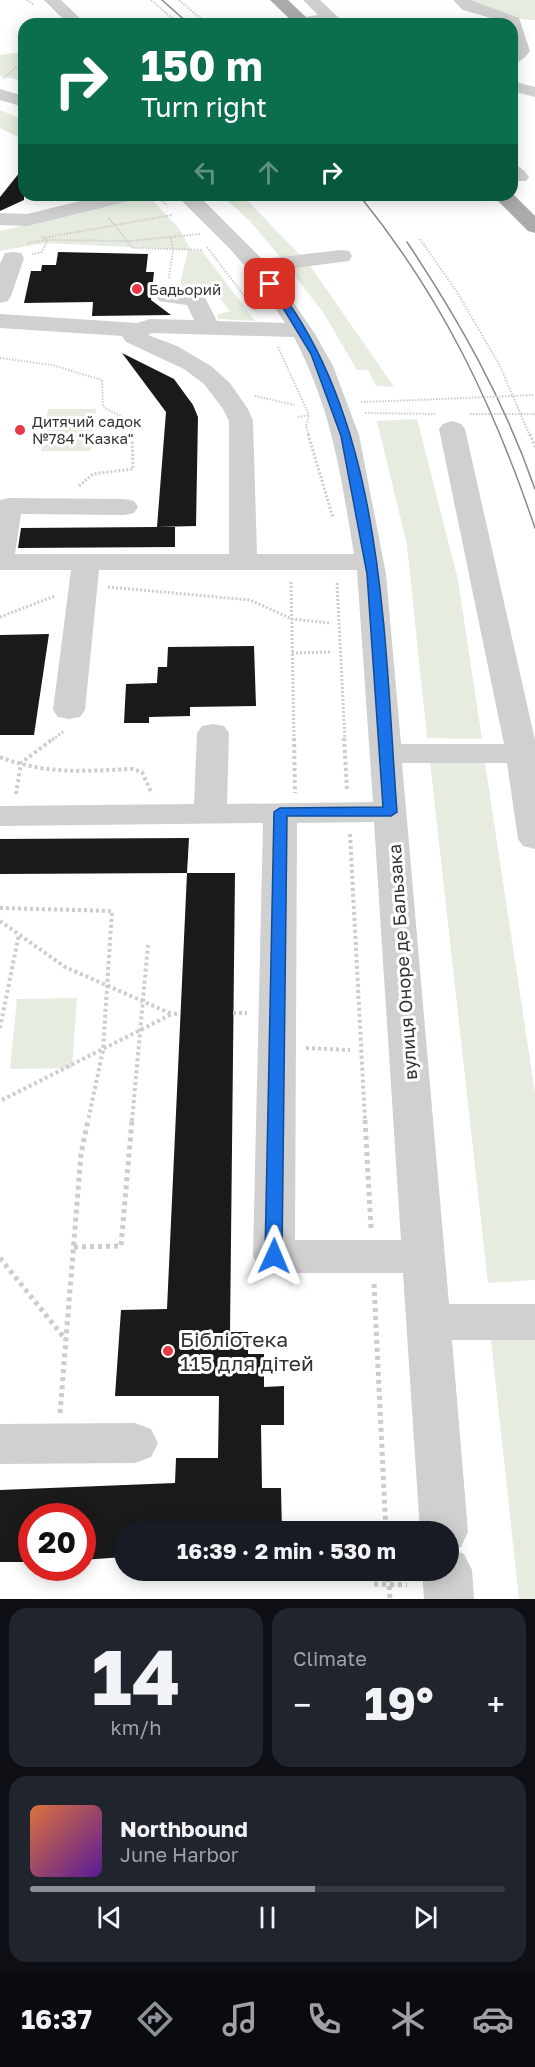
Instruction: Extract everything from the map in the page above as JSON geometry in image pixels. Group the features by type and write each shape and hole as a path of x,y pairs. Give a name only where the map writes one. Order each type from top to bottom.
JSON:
{"main road":[{"path":"278,0 299,18"},
{"path":"508,201 535,227"}],"street":[{"path":"52,0 72,18"},
{"path":"311,0 331,18"},
{"path":"461,0 469,7 504,18"},
{"path":"518,40 521,51 518,54"},
{"path":"0,92 18,93"},
{"path":"0,92 18,100"},
{"path":"0,219 15,213 32,201"},
{"path":"0,219 27,220 104,201"},
{"name":"вулиця Оноре де Бальзака","path":"193,201 255,266 284,302 316,354 344,429 370,562 387,754 443,1521"},
{"path":"0,296 17,250"},
{"path":"255,266 340,256"},
{"path":"167,296 195,299 209,328"},
{"path":"0,327 0,321 139,330"},
{"path":"243,564 241,421 235,407 221,388 186,360 134,337 133,333 150,326 301,330"},
{"path":"452,429 522,753 535,839"},
{"path":"125,507 9,506 0,562 85,574 243,564 370,562"},
{"path":"69,710 85,574"},
{"path":"210,812 213,733"},
{"path":"387,754 522,753"},
{"path":"6,816 210,812 391,812"},
{"path":"288,812 277,1047 274,1256 425,1257"},
{"path":"430,1322 535,1322"},
{"path":"0,1444 135,1443"}],"path":[{"path":"151,0 172,18"},
{"path":"179,0 200,18"},
{"path":"0,80 18,66"},
{"path":"104,201 111,226 130,241 133,248 203,250"},
{"path":"162,201 181,218"},
{"path":"17,250 43,238 172,215"},
{"path":"190,226 270,329 309,416 306,426 335,526 385,1521"},
{"path":"43,238 130,241 192,236"},
{"path":"167,296 173,249 171,238"},
{"path":"420,239 457,292 500,366 535,447"},
{"path":"0,358 52,365 102,381 103,406 132,422 133,469 93,474 78,487 75,507"},
{"path":"221,388 295,405"},
{"path":"361,402 535,395"},
{"path":"298,417 309,416"},
{"path":"288,812 292,653 291,563"},
{"path":"0,617 85,574 250,600 292,619 330,623"},
{"path":"292,653 332,652"},
{"path":"6,816 21,763 63,734 69,710"},
{"path":"0,757 21,763 29,768 68,771 132,768 142,772 161,813"},
{"path":"0,908 112,910 103,1050 81,1154 58,1443"},
{"path":"0,921 65,967 172,1014 0,1101"},
{"path":"0,1028 19,934"},
{"path":"74,1247 121,1246 147,945"},
{"path":"174,1014 180,1013"},
{"path":"277,1047 350,1050"},
{"path":"0,1258 66,1341"},
{"path":"389,1581 390,1599"},
{"path":"374,1584 434,1585"}],"shaded area":[{"path":"465,0 535,0 535,20 516,18"},
{"path":"18,53 18,80 0,76 0,55"},
{"path":"0,110 18,118 18,137 0,128"},
{"path":"122,201 153,201 178,227 191,250 202,251 255,321 218,319 217,315 230,311 213,291 178,292 188,250 45,243 0,251 0,231"},
{"path":"228,201 248,201 300,255 280,257 250,221"},
{"path":"309,264 394,387 376,386 368,370 357,370 323,312 287,266"},
{"path":"48,409 96,409 90,451 41,451"},
{"path":"417,419 458,580 482,739 427,738 407,545 377,421"},
{"path":"430,761 485,763 535,1093 535,1280 488,1283"},
{"path":"77,998 72,1068 10,1069 17,999"},
{"path":"491,1340 535,1340 535,1599 519,1599"}],"building":[{"path":"18,174 18,201 22,201 0,211 0,197"},
{"path":"58,252 148,254 146,272 154,272 151,300 171,315 92,316 93,302 24,303 31,271 41,271 42,265 56,265"},
{"path":"122,353 174,379 193,405 198,417 196,526 157,527 166,412"},
{"path":"175,527 175,547 18,548 21,528"},
{"path":"49,634 34,735 0,735 0,635"},
{"path":"254,646 256,706 190,707 190,716 149,717 149,723 124,723 126,684 157,683 158,667 167,667 168,647"},
{"path":"189,838 187,873 0,874 0,839"},
{"path":"187,873 235,873 230,1332 248,1332 248,1354 264,1354 264,1387 284,1386 284,1425 261,1425 262,1488 281,1488 282,1521 114,1521 114,1558 96,1559 96,1503 18,1503 18,1562 0,1562 0,1490 175,1483 176,1458 218,1458 219,1396 115,1396 121,1310 167,1309"}],"tram line":[{"path":"162,0 182,18"},
{"path":"364,201 416,273 462,353 501,438 535,528"},
{"path":"407,242 445,301 479,361 495,392 535,489"}],"place":[{"name":"Бадьорий","path":"137,289"},
{"name":"Дитячий садок №784 \"Казка\"","path":"20,430"},
{"name":"Бібліотека 115 для дітей","path":"168,1351"}],"route":[{"path":"270,284 284,302 316,354 346,436 372,574 391,812 280,812 274,1256"}]}
